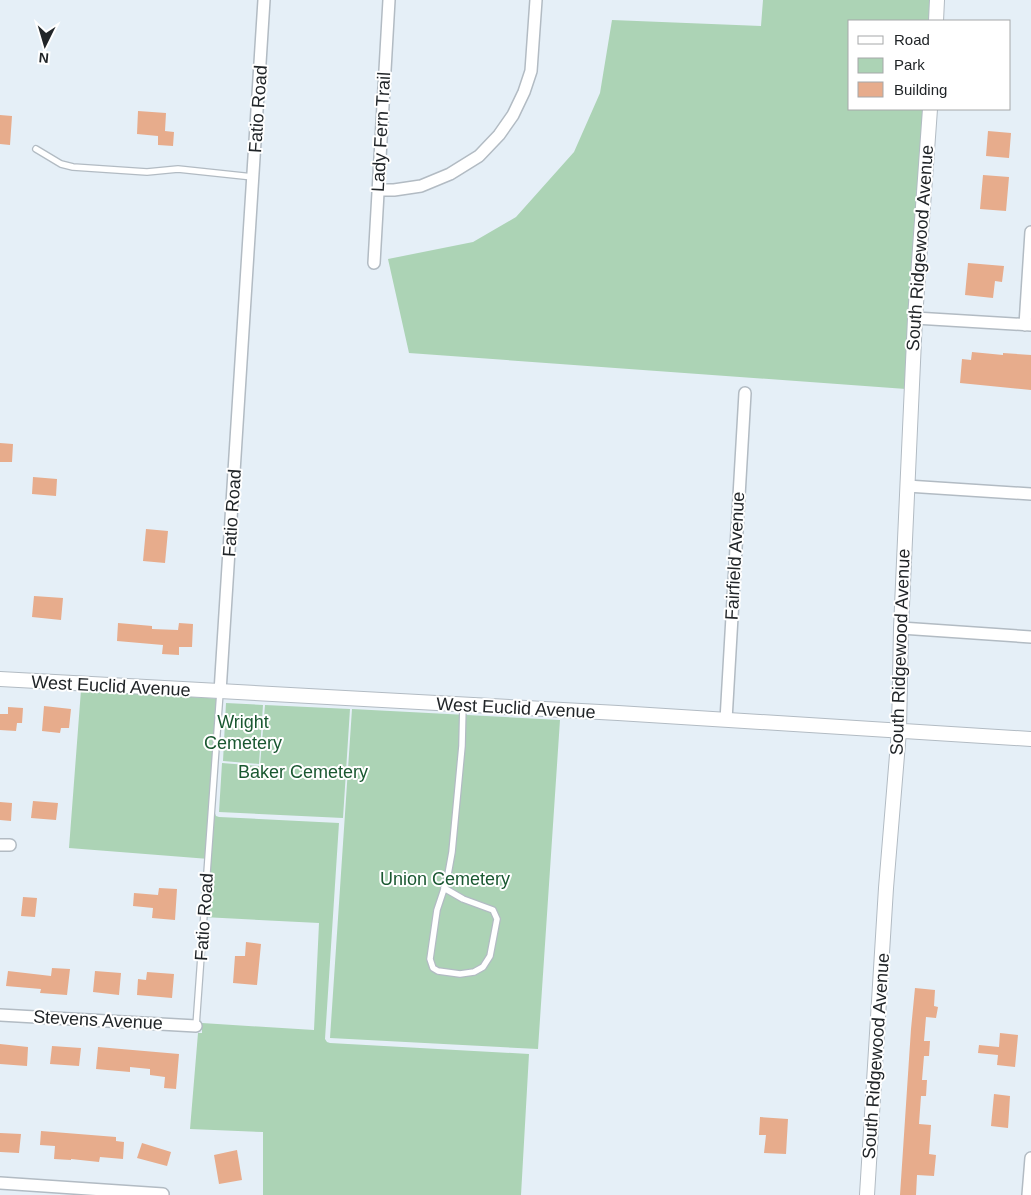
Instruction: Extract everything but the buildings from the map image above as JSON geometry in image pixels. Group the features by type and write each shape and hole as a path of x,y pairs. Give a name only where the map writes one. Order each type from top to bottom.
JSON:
{"street":[{"name":"Fatio Road","path":"220,692 264,0"},
{"name":"Lady Fern Trail","path":"374,263 389,0"},
{"path":"378,190 421,186 450,174 479,156 499,135 513,115 524,92 531,70 536,0"},
{"path":"936,20 937,0"},
{"name":"South Ridgewood Avenue","path":"867,1195 886,888 899,731 901,628 915,318 930,110"},
{"path":"915,318 1028,325 1031,232"},
{"name":"Fairfield Avenue","path":"726,720 745,392"},
{"path":"907,486 1031,494"},
{"path":"901,628 1031,637"},
{"name":"West Euclid Avenue","path":"0,679 463,704 1031,739"},
{"name":"Stevens Avenue","path":"0,1015 196,1026"},
{"path":"1028,1195 1031,1158"},
{"path":"0,1183 163,1194"}],"lane":[{"path":"36,148 61,164 73,167 147,172 178,169 253,177"},
{"name":"Fatio Road","path":"196,1026 220,692"},
{"path":"444,888 463,899 493,910 497,919 490,956 483,967 474,972 460,974 438,971 433,968 430,959 437,910 444,888 447,880 452,852 462,746 463,704"}],"green space":[{"path":"763,0 931,0 930,20 848,20 848,110 924,110 906,389 409,353 388,259 473,242 516,217 574,152 600,93 612,20 761,26"},
{"path":"81,690 223,699 221,702 214,811 216,816 339,823 325,1039 330,1043 529,1054 521,1195 263,1195 263,1132 190,1129 198,1033 202,1033 202,1023 314,1030 319,923 203,917 209,859 69,848"},
{"name":"Wright Cemetery","path":"226,703 263,705 259,764 223,761"},
{"name":"Baker Cemetery","path":"265,705 350,709 343,818 219,812 222,763 260,766"},
{"name":"Union Cemetery","path":"352,709 560,720 538,1049 330,1038"}]}
